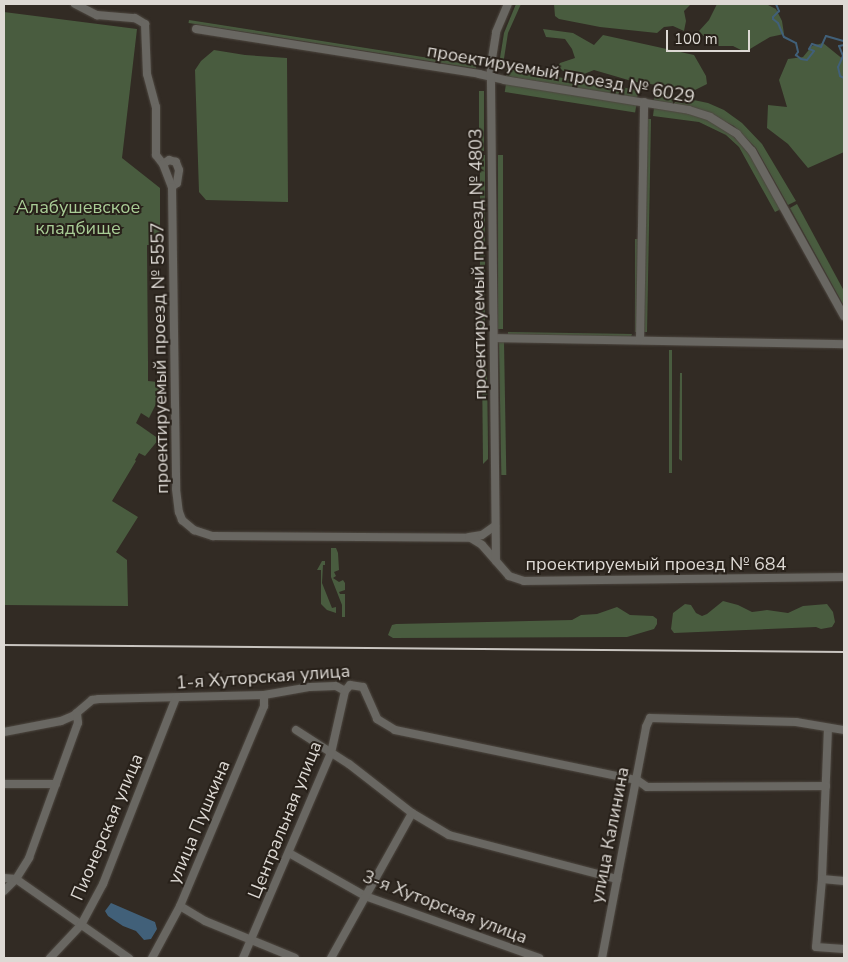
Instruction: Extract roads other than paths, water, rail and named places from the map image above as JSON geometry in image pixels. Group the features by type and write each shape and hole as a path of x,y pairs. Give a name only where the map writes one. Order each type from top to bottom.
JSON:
{"street":[{"path":"75,4 97,15 135,18 145,24 147,74 156,106 156,155 163,164"},
{"name":"проектируемый проезд № 4803","path":"496,561 491,76 496,32 508,4"},
{"name":"проектируемый проезд № 6029","path":"196,29 491,76 644,102 702,114 729,128 745,143 786,208 844,316"},
{"path":"640,340 644,102"},
{"name":"проектируемый проезд № 5557","path":"172,187 178,176 178,165 176,162 168,160 163,164 172,187 176,489 179,512 188,526"},
{"path":"494,338 844,344"},
{"name":"проектируемый проезд № 684","path":"188,526 199,533 213,536 462,537 476,540 510,576 524,581 844,577"},
{"path":"462,537 482,535 495,526"},
{"name":"1-я Хуторская улица","path":"4,732 62,721 77,713 87,703 99,699 264,694 310,687 336,686 345,691 350,685 363,687 378,718 384,725 395,730 637,780"},
{"name":"Центральная улица","path":"243,958 330,753 345,691"},
{"name":"улица Пушкина","path":"152,958 180,906 264,706 264,694"},
{"name":"Пионерская улица","path":"50,958 81,925 103,884 176,698"},
{"path":"4,891 16,878 29,858 78,723 77,713"},
{"name":"улица Калинина","path":"602,958 646,727 650,718 796,722 828,728"},
{"path":"844,730 828,728 822,879 816,948 844,949"},
{"path":"296,730 356,769 412,814 449,835 616,879"},
{"path":"637,780 647,787 826,786"},
{"path":"4,784 56,784"},
{"path":"331,958 364,896 412,814"},
{"name":"3-я Хуторская улица","path":"289,853 364,896 540,958"},
{"path":"4,878 16,878 129,958"},
{"path":"822,879 844,881"},
{"path":"180,906 205,921 295,958"}],"water":[{"path":"111,903 155,922 157,929 151,939 144,940 136,931 123,926 108,916 105,911"}],"waterway":[{"path":"776,4 779,11 773,19 778,23 784,37 796,43 798,52 796,55 801,59 807,60 814,51 809,49 812,44 821,47 826,36 844,41"},
{"path":"844,45 839,46 843,56 838,67 840,76 844,78"}],"railway":[{"path":"4,645 844,652"}],"park label":[{"name":"Алабушевское кладбище","path":"78,218"}]}
